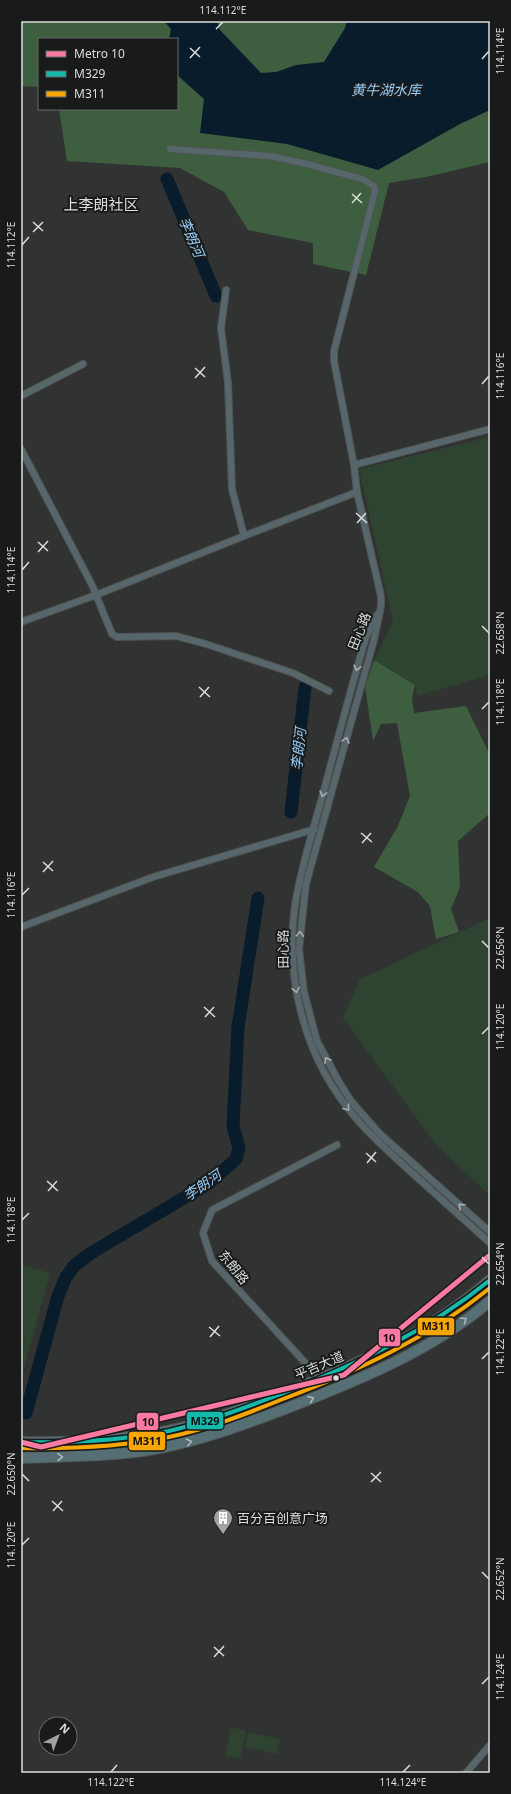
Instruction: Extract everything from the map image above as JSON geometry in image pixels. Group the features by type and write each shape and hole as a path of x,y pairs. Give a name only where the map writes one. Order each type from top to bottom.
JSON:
{"main road":[{"name":"平吉大道","path":"23,1442 91,1442 152,1434 186,1427 229,1414 320,1379 396,1344 434,1322 490,1280"},
{"path":"21,1458 92,1457 122,1454 190,1442 234,1429 340,1388 403,1357 442,1335 490,1300"}],"street":[{"path":"170,149 270,156 307,164 362,179 374,186 375,191 334,351 334,361 354,465 357,492 381,596 381,606"},
{"path":"226,290 221,328 228,383 232,489 244,536"},
{"path":"21,396 83,364"},
{"path":"354,465 490,429"},
{"path":"21,449 96,595 112,634 116,637 176,636 206,644 293,673 329,691"},
{"path":"21,622 96,595 357,492"},
{"name":"田心路","path":"381,606 374,640 306,884 300,930 300,949 304,992 317,1041 351,1101 365,1119 490,1232"},
{"name":"田心路","path":"381,606 366,637 313,830 295,905 292,950 297,994 302,1018 311,1043 332,1085 360,1124 490,1243"},
{"path":"21,927 154,877 322,828"},
{"name":"东朗路","path":"320,1379 212,1261 203,1233 212,1210 337,1145"},
{"path":"466,1773 490,1745"}],"green space":[{"path":"21,21 490,21 490,162 426,177 389,183 366,275 313,264 313,243 248,230 224,192 180,168 67,161 59,110 178,110 178,38 38,38 38,87 21,86"},
{"path":"490,437 490,675 417,696 415,685 374,660 393,621 359,469"},
{"path":"374,660 415,685 412,698 414,713 466,706 490,755 490,813 458,841 460,887 451,909 459,932 436,939 430,906 418,892 374,867 398,826 410,796 397,723 381,724 373,741 365,687"},
{"path":"490,918 490,1196 434,1142 343,1018 360,979"},
{"path":"21,1265 50,1273 21,1380"},
{"path":"231,1727 246,1731 240,1759 225,1756"},
{"path":"248,1732 280,1739 277,1754 245,1747"}],"water":[{"name":"黄牛湖水库","path":"164,21 217,21 220,30 261,73 276,72 296,65 324,62 345,28 347,21 490,21 490,110 460,124 378,170 287,144 200,133 204,99 178,76 178,38 169,38 171,29"}],"waterway":[{"name":"李朗河","path":"167,179 216,296"},
{"name":"李朗河","path":"291,812 305,687"},
{"name":"李朗河","path":"26,1413 58,1296 66,1277 75,1265 91,1253 209,1183 236,1159 239,1148 233,1126 238,1027 258,898"}],"metro line":[{"name":"10","path":"21,1442 41,1447 344,1375 490,1255"}],"transit line":[{"name":"M329","path":"21,1442 76,1442 132,1437 169,1431 225,1414 309,1383 390,1345 441,1316 490,1280"},
{"name":"M311","path":"21,1448 76,1448 132,1443 184,1434 227,1421 338,1377 391,1352 442,1322 490,1288"}],"place":[{"name":"百分百创意广场","path":"223,1535"}],"district":[{"name":"上李朗社区","path":"101,204"}]}
